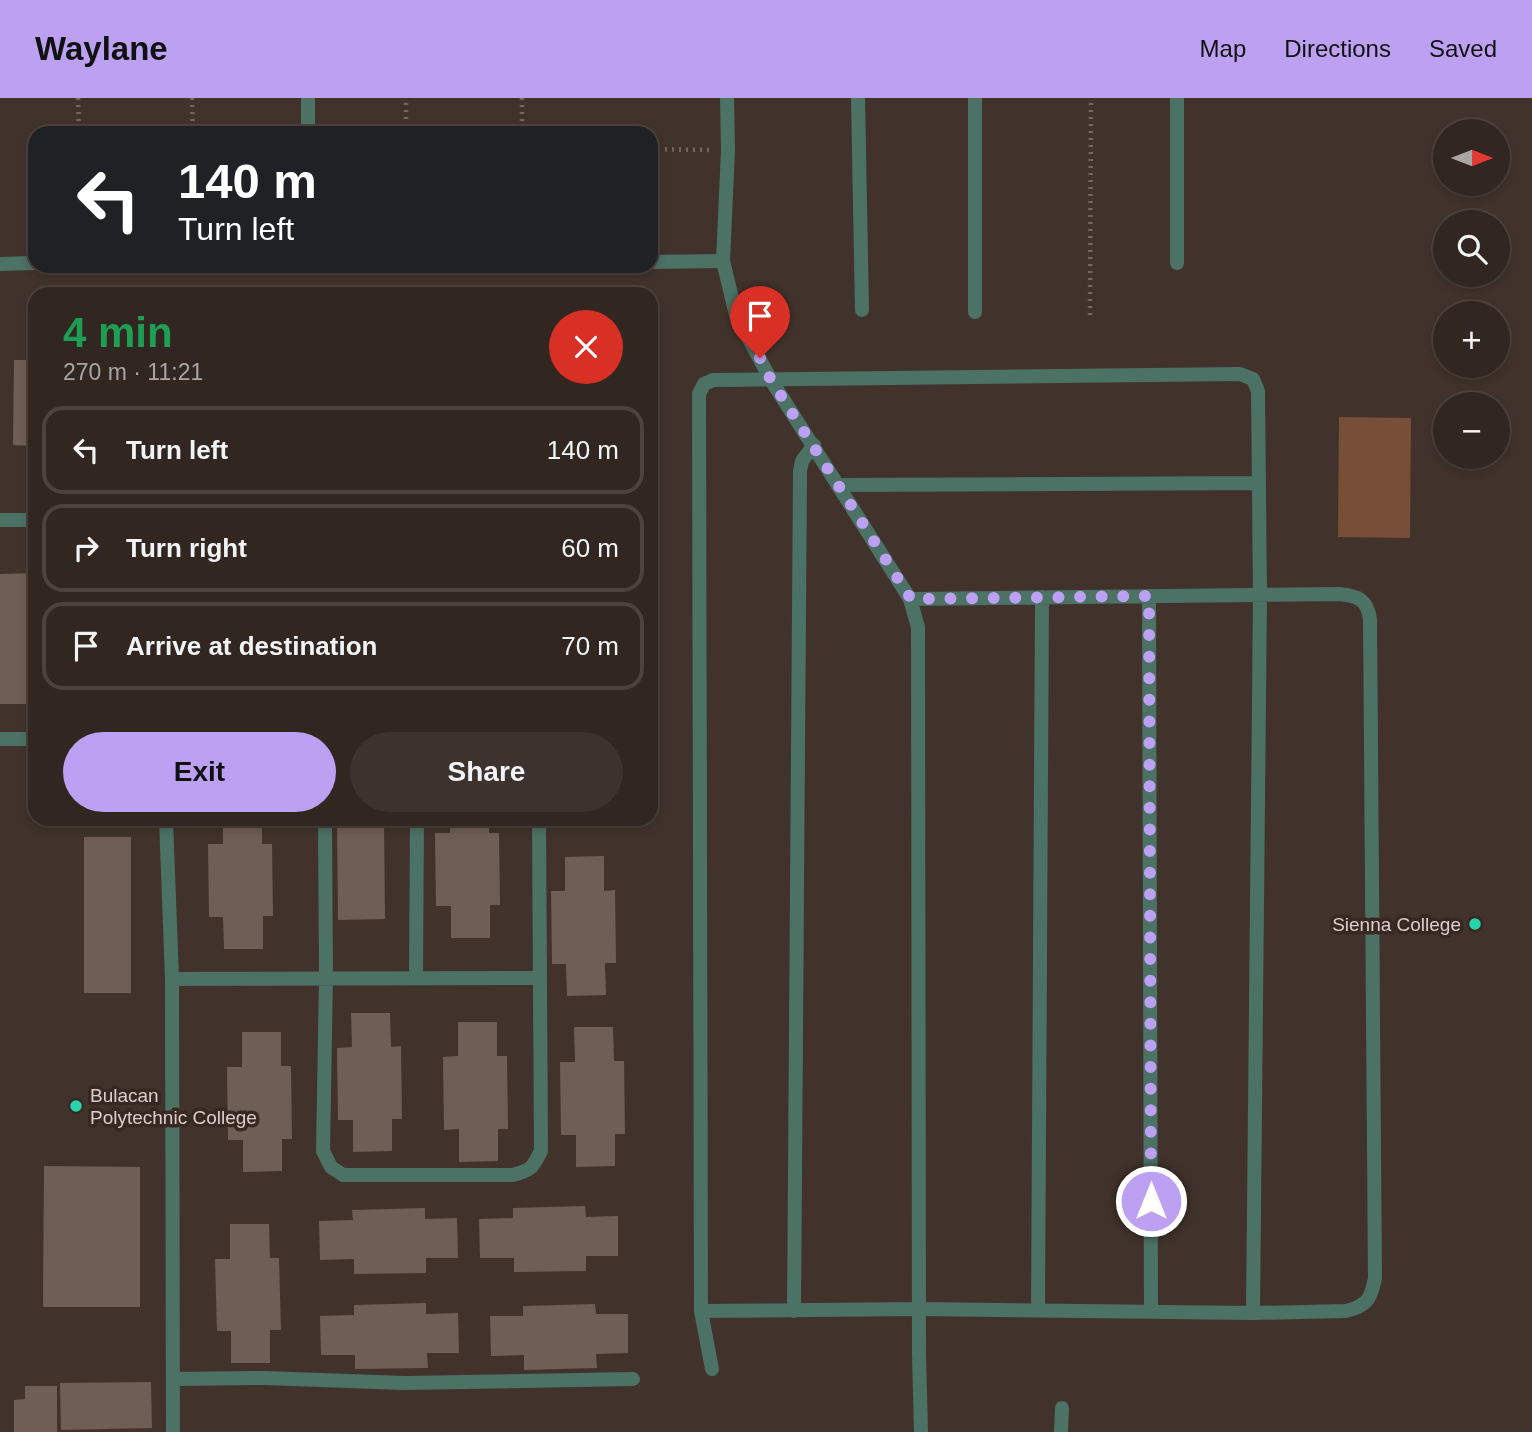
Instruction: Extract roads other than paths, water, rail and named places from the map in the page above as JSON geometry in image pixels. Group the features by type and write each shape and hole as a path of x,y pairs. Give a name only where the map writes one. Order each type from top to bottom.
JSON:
{"street":[{"path":"308,98 308,126"},
{"path":"727,98 728,150 723,261 736,315 771,380 911,599 918,627 921,1432"},
{"path":"858,98 862,310"},
{"path":"975,98 975,312"},
{"path":"1177,98 1177,263"},
{"path":"658,262 723,261"},
{"path":"0,264 28,263"},
{"path":"712,1369 701,1311 699,394 704,384 712,380 1240,374 1253,379 1258,391 1260,596 1253,1312"},
{"path":"794,1311 800,471 802,461 814,445"},
{"path":"839,485 1259,483"},
{"path":"0,520 28,520"},
{"path":"701,1311 1346,1311 1358,1308 1368,1301 1372,1291 1375,1278 1368,607 1362,600 1339,594 911,599"},
{"path":"1149,596 1151,1311"},
{"path":"1038,1310 1042,597"},
{"path":"0,739 28,739"},
{"path":"166,826 172,979 173,1432"},
{"path":"325,826 323,1151 331,1167 343,1175 513,1175 528,1171 535,1163 541,1152 539,826"},
{"path":"416,978 417,826"},
{"path":"172,979 540,978"},
{"path":"173,1379 265,1378 404,1383 634,1379"},
{"path":"1061,1432 1062,1408"}],"place":[{"name":"Sienna College","path":"1475,924"},
{"name":"Bulacan Polytechnic College","path":"76,1106"}]}
